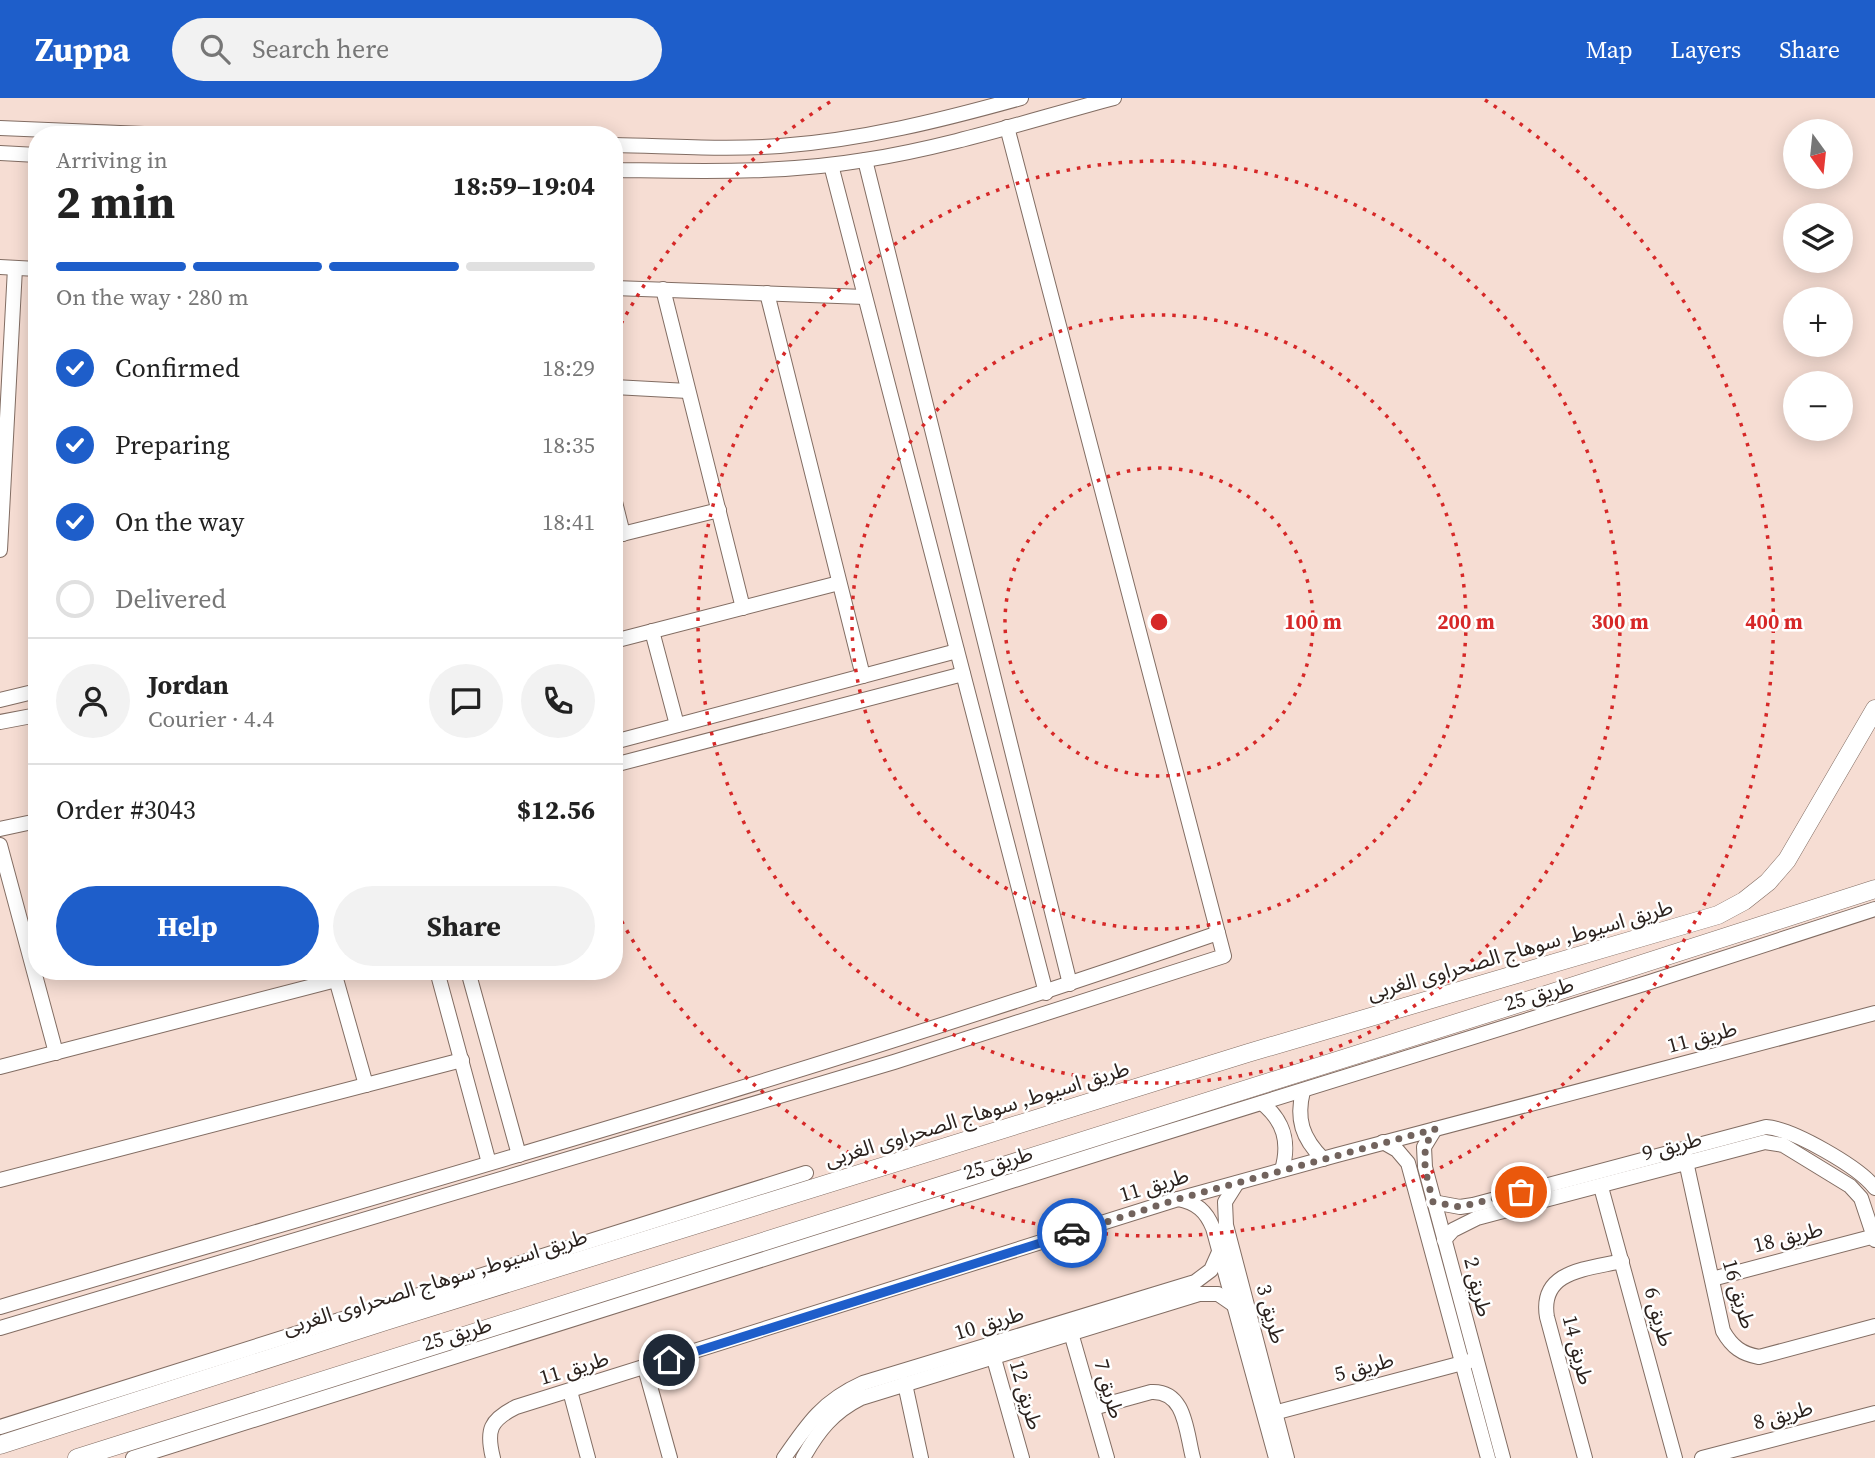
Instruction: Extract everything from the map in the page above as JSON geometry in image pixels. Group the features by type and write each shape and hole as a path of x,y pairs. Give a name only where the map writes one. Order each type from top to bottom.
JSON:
{"main road":[{"name":"طريق اسيوط, سوهاج الصحراوى الغربى","path":"0,1445 387,1321 809,1181 1718,915 1744,901 1768,882 1787,860 1875,709"},
{"path":"77,1458 1875,889"}],"street":[{"path":"623,145 779,146 850,138 920,124 1021,98"},
{"path":"623,170 709,172 831,165 913,151 1114,98"},
{"path":"0,1328 831,1082 1224,956 1007,127"},
{"path":"0,128 28,129"},
{"path":"0,153 28,155"},
{"path":"865,160 1070,984"},
{"path":"831,165 1046,993"},
{"path":"0,267 28,269"},
{"path":"0,550 5,366 15,268"},
{"path":"623,288 865,297"},
{"path":"663,289 743,608"},
{"path":"767,293 863,676"},
{"path":"623,387 688,391"},
{"path":"623,534 719,510"},
{"path":"623,639 839,583"},
{"path":"652,631 677,725"},
{"path":"623,740 957,651"},
{"path":"623,763 963,674"},
{"path":"0,700 28,693"},
{"path":"0,722 28,717"},
{"path":"0,830 28,823"},
{"path":"0,845 28,949"},
{"name":"طريق 25","path":"133,1458 1875,909"},
{"path":"0,1307 750,1087 1046,993 1218,933"},
{"path":"36,980 56,1053"},
{"path":"0,1067 321,980"},
{"path":"336,980 366,1085"},
{"path":"440,980 489,1163"},
{"path":"471,980 519,1154"},
{"name":"طريق 11","path":"493,1458 489,1435 493,1423 503,1413 516,1407 1178,1199 1383,1142 1875,1013"},
{"path":"0,1180 462,1060"},
{"path":"1303,1091 1299,1105 1299,1121 1303,1135 1323,1159"},
{"path":"1262,1103 1273,1112 1284,1132 1286,1155 1282,1170"},
{"name":"طريق 9","path":"1433,1202 1460,1207 1474,1205 1766,1127 1788,1131 1827,1146 1862,1173 1875,1188"},
{"name":"طريق 2","path":"1435,1129 1428,1137 1423,1157 1444,1240 1489,1458"},
{"name":"طريق 2","path":"1383,1142 1397,1150 1408,1163 1468,1361 1503,1458"},
{"name":"طريق 9","path":"1444,1240 1453,1230 1477,1218 1687,1165 1765,1142 1783,1145 1850,1186 1861,1198 1875,1238"},
{"name":"طريق 16","path":"1683,1150 1723,1331 1737,1349 1759,1357 1875,1326"},
{"path":"0,1427 809,1181"},
{"name":"طريق 3","path":"1237,1183 1226,1202 1226,1225 1270,1415 1276,1458"},
{"name":"طريق 6","path":"1601,1187 1675,1458"},
{"name":"طريق 3","path":"1178,1199 1201,1208 1208,1217 1270,1415 1287,1458"},
{"name":"طريق 18","path":"1712,1279 1875,1238"},
{"name":"طريق 10","path":"784,1458 816,1414 845,1399 905,1384 991,1350 1195,1282 1211,1270 1219,1252"},
{"name":"طريق 14","path":"1585,1458 1547,1317 1547,1295 1553,1285 1569,1273 1622,1261"},
{"name":"طريق 10","path":"803,1458 823,1425 863,1383 991,1350 1071,1333 1199,1294 1218,1294 1234,1305"},
{"name":"طريق 7","path":"1071,1333 1107,1458"},
{"name":"طريق 12","path":"991,1350 1022,1458"},
{"name":"طريق 5","path":"1270,1415 1468,1361"},
{"path":"645,1368 670,1458"},
{"path":"905,1384 921,1458"},
{"path":"570,1391 588,1458"},
{"path":"1093,1408 1151,1392 1170,1395 1181,1411 1193,1458"},
{"name":"طريق 8","path":"1702,1458 1875,1413"}],"way so far":[{"path":"1072,1233 1178,1199 1435,1129 1428,1137 1423,1157 1433,1202 1460,1207 1521,1192"}],"route":[{"path":"669,1360 1072,1233"}]}
